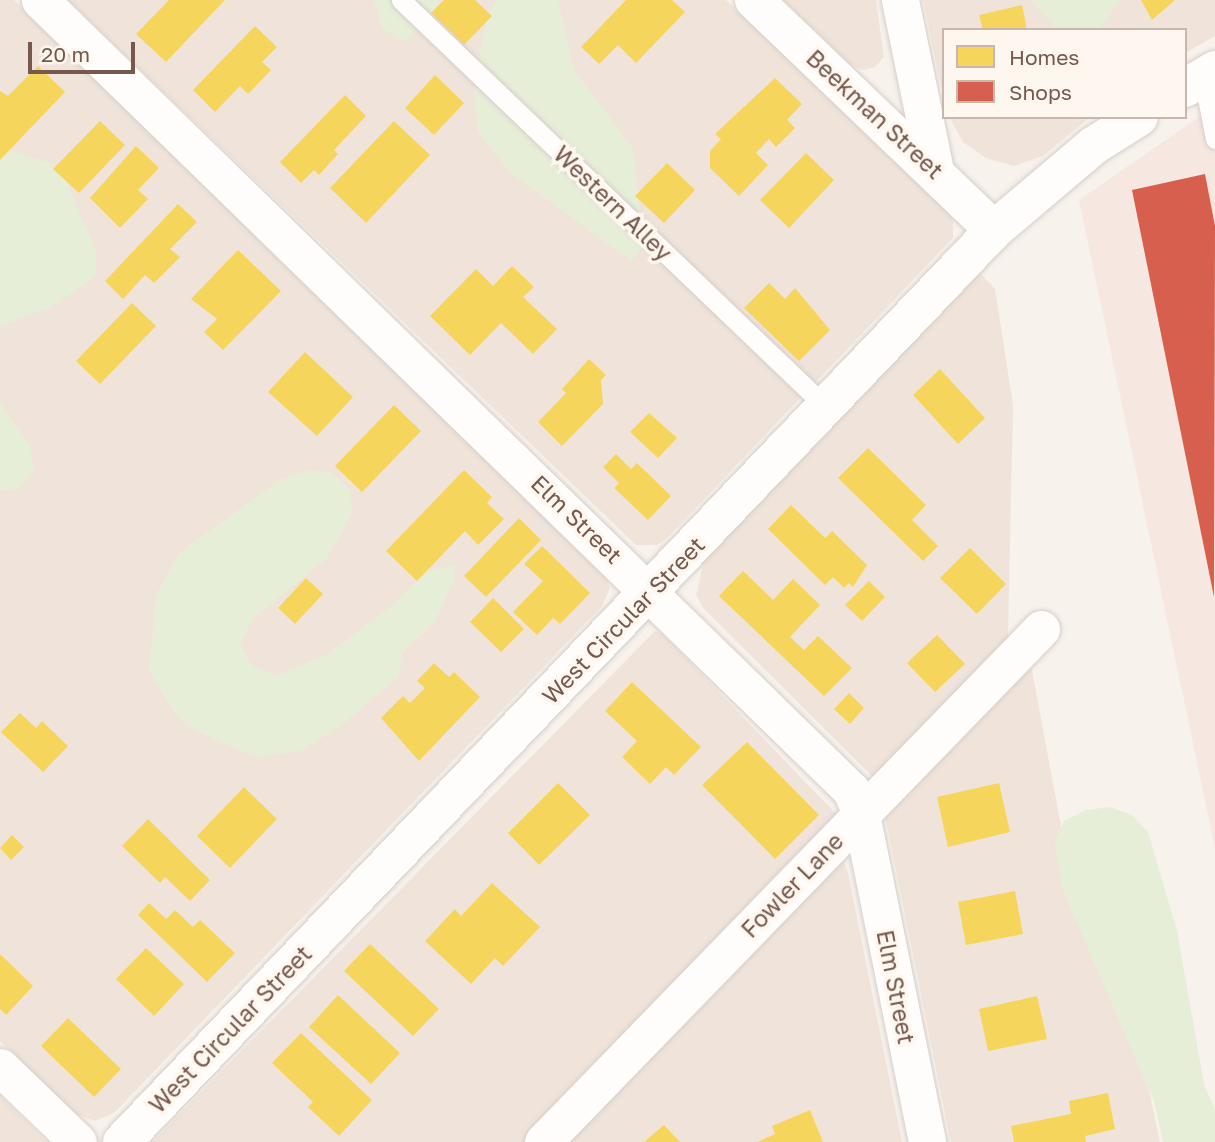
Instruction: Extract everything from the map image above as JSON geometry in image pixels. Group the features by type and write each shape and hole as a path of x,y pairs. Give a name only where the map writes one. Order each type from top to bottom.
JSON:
{"street":[{"name":"Elm Street","path":"40,0 652,591 851,790 861,814 927,1142"},
{"name":"Beekman Street","path":"754,0 935,170 994,230"},
{"path":"900,0 935,170"},
{"name":"West Circular Street","path":"122,1142 652,591 994,230 1093,146 1136,119"},
{"name":"Fowler Lane","path":"543,1142 1041,629"},
{"path":"0,1067 78,1142"}],"lane":[{"name":"Western Alley","path":"401,0 825,406"},
{"path":"1201,79 1215,139"}],"shaded area":[{"path":"0,0 14,0 602,569 610,588 602,606 114,1113 95,1121 76,1114 0,1041"},
{"path":"68,0 726,0 947,209 953,218 953,238 666,539 657,545 636,545"},
{"path":"783,0 876,0 884,57 875,67 862,70 850,64"},
{"path":"923,0 1215,0 1215,36 1187,52 1187,28 942,28 942,90"},
{"path":"1215,106 1215,848 1079,200"},
{"path":"950,119 1088,119 1043,156 1014,166 986,158 963,142"},
{"path":"980,273 995,289 1013,405 1008,634 1031,665 1072,885 1105,880 1160,1142 951,1142 886,821 871,775 704,609 696,595 704,561"},
{"path":"655,631 663,634 839,817 527,1142 152,1142"},
{"path":"834,860 844,862 848,873 902,1142 557,1142"},
{"path":"0,1096 47,1142 0,1142"}],"green space":[{"path":"374,0 438,0 437,9 405,42 382,28"},
{"path":"496,0 558,0 574,70 633,149 644,245 631,261 510,172 478,132 474,85 488,14"},
{"path":"1031,0 1120,0 1100,28 1056,28"},
{"path":"0,148 50,163 65,179 96,252 96,276 53,306 0,326"},
{"path":"0,403 30,446 34,470 18,489 0,491"},
{"path":"309,470 332,473 350,489 352,514 327,558 253,618 240,644 251,665 276,676 326,655 389,608 427,571 455,565 454,581 434,623 402,653 398,677 343,724 301,751 255,757 193,729 174,712 149,670 156,595 179,553 282,479"},
{"path":"1110,807 1132,815 1148,832 1177,931 1204,1084 1215,1110 1215,1142 1163,1142 1154,1101 1062,888 1055,841 1064,821 1086,810"}],"building: Homes":[{"path":"169,0 225,0 166,62 136,34"},
{"path":"444,0 475,0 492,16 464,45 431,13"},
{"path":"626,0 672,0 685,12 636,63 618,45 599,64 581,47"},
{"path":"1141,0 1175,0 1152,20"},
{"path":"1022,5 1027,28 982,28 979,15"},
{"path":"255,26 277,47 262,62 271,70 248,94 240,86 215,112 193,90"},
{"path":"38,66 65,92 0,160 0,91 8,96"},
{"path":"435,75 464,103 434,135 405,108"},
{"path":"775,78 802,104 787,120 795,128 776,147 769,139 756,153 768,165 739,196 710,168 710,151 721,139 715,134"},
{"path":"345,95 366,116 334,150 338,154 319,175 314,170 301,183 280,162"},
{"path":"100,121 125,145 79,193 53,169"},
{"path":"394,121 430,155 366,223 330,188"},
{"path":"136,146 159,168 138,190 148,199 120,228 90,198"},
{"path":"806,153 834,180 789,228 760,200"},
{"path":"667,163 695,190 664,223 635,196"},
{"path":"178,204 197,222 170,249 180,257 154,283 145,275 123,299 105,281"},
{"path":"238,250 281,291 223,350 204,332 217,319 191,299"},
{"path":"512,266 534,287 523,297 557,329 533,354 501,323 470,355 430,316 476,269 493,286"},
{"path":"769,283 785,299 795,288 830,330 799,361 744,308"},
{"path":"132,303 156,326 100,384 76,361"},
{"path":"305,352 353,397 317,436 268,392"},
{"path":"589,359 606,375 601,380 603,404 562,446 538,422 566,393 562,389"},
{"path":"940,369 985,418 958,444 913,395"},
{"path":"394,405 421,431 362,492 335,466"},
{"path":"649,413 677,438 658,458 630,432"},
{"path":"868,448 926,505 912,520 938,546 923,561 838,478"},
{"path":"616,454 631,469 637,463 671,496 648,520 614,488 619,483 603,467"},
{"path":"464,470 492,497 487,503 504,519 478,545 465,531 417,581 386,551"},
{"path":"791,505 825,538 832,531 867,565 853,587 849,583 844,588 833,577 825,585 768,529"},
{"path":"519,518 541,540 486,597 464,576"},
{"path":"542,546 590,593 560,624 553,618 537,635 513,612 543,581 524,564"},
{"path":"970,548 1006,584 977,614 940,578"},
{"path":"743,571 773,600 793,579 820,605 790,637 804,650 818,636 852,668 824,696 719,596"},
{"path":"306,578 323,594 295,624 278,608"},
{"path":"869,581 885,597 862,621 845,605"},
{"path":"493,598 524,629 501,652 470,622"},
{"path":"937,635 965,664 935,692 907,663"},
{"path":"434,663 449,677 454,672 480,697 419,761 381,718 403,696 410,703 425,688 417,681"},
{"path":"632,682 701,747 674,775 666,767 650,784 622,757 637,741 605,711"},
{"path":"849,693 864,708 850,724 834,709"},
{"path":"20,713 36,728 42,721 68,746 43,772 1,732"},
{"path":"747,742 819,815 775,859 702,785"},
{"path":"558,783 590,815 539,865 508,833"},
{"path":"999,783 1010,832 948,847 937,797"},
{"path":"244,787 277,819 230,868 197,836"},
{"path":"148,819 210,880 190,901 165,877 160,883 122,846"},
{"path":"12,835 24,847 11,860 0,848"},
{"path":"492,883 540,927 503,966 495,958 471,984 425,941 455,909 461,916"},
{"path":"1015,891 1023,934 966,945 958,902"},
{"path":"149,903 166,919 175,910 193,927 200,920 235,953 207,982 138,915"},
{"path":"370,944 439,1009 413,1036 344,971"},
{"path":"146,948 184,984 154,1016 116,979"},
{"path":"0,954 33,986 6,1015 0,1009"},
{"path":"338,995 400,1053 371,1084 309,1027"},
{"path":"1037,996 1047,1039 988,1051 979,1009"},
{"path":"68,1018 121,1069 94,1097 41,1046"},
{"path":"301,1033 372,1100 339,1136 308,1107 313,1102 272,1063"},
{"path":"1108,1093 1115,1129 1085,1136 1086,1142 1014,1142 1011,1126 1071,1114 1069,1101"},
{"path":"810,1110 823,1142 757,1142 775,1134 772,1126"},
{"path":"664,1125 680,1142 644,1142"}],"building: Shops":[{"path":"1205,174 1215,226 1214,597 1132,190"}]}
